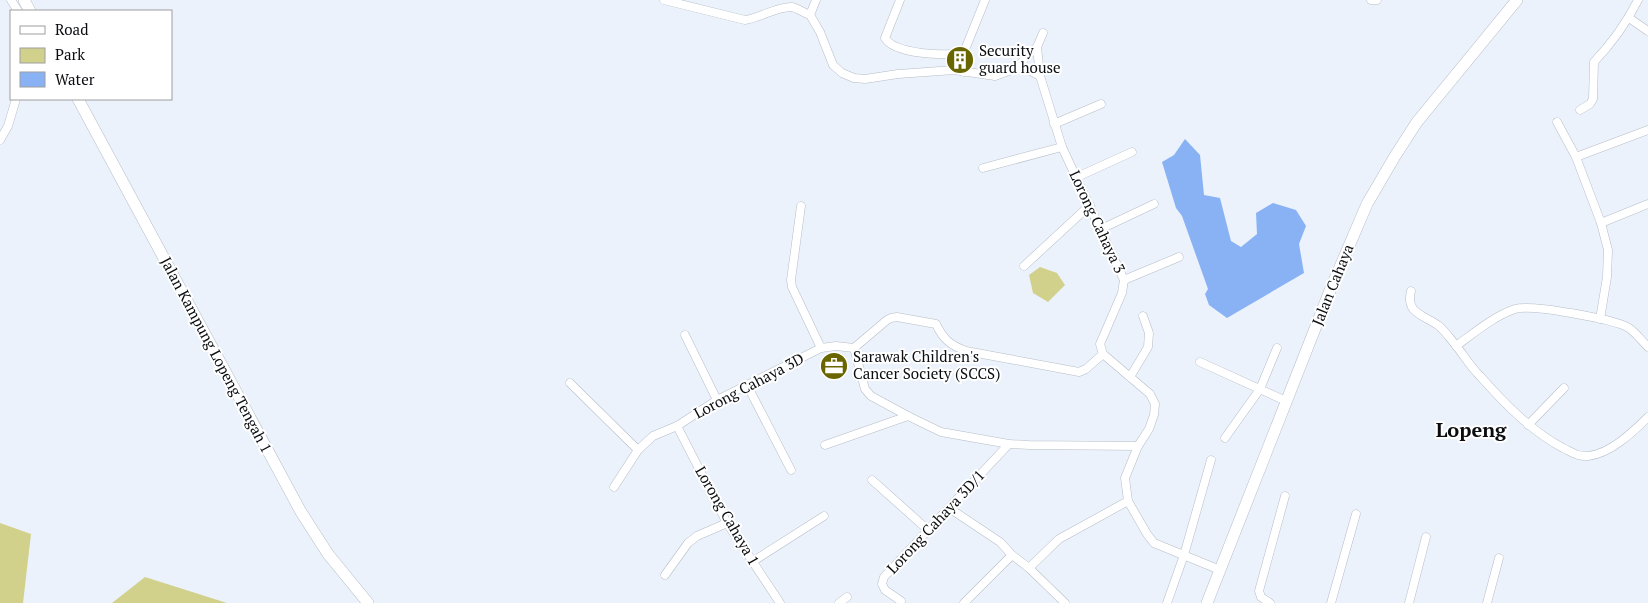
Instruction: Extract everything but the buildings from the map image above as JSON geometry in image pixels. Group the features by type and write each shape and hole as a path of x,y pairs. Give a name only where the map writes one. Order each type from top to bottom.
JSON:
{"street":[{"path":"664,0 746,20 755,19 786,7 793,7 810,15 820,32 832,65 842,73 854,78 865,79 898,74 954,70 994,76 1018,68 1025,68 1040,76"},
{"path":"810,15 816,0"},
{"path":"900,0 885,38 888,43 896,47 927,54 960,53 965,57 964,72"},
{"path":"954,70 985,0"},
{"path":"1371,0 1377,0"},
{"path":"1580,110 1590,104 1593,99 1594,62 1612,44 1638,0"},
{"name":"Jalan Cahaya","path":"1207,603 1348,246 1379,182 1417,122 1512,1"},
{"path":"1629,18 1648,31"},
{"path":"1018,68 1037,46 1043,33"},
{"name":"Lorong Cahaya 3","path":"1037,46 1040,76 1062,147 1102,229 1124,280 1119,302 1100,344 1103,354"},
{"path":"0,140 8,126 16,100"},
{"name":"Jalan Kampung Lopeng Tengah 1","path":"79,100 306,519 328,554 368,603"},
{"path":"1054,124 1100,104"},
{"path":"1557,122 1576,157 1601,223 1608,250 1607,278 1600,319"},
{"path":"1576,157 1648,130"},
{"path":"983,168 1062,147"},
{"path":"1076,177 1132,152"},
{"path":"1102,229 1154,204"},
{"path":"1601,223 1648,204"},
{"path":"1024,266 1090,205"},
{"path":"801,206 791,280 792,287 821,348"},
{"path":"1124,280 1179,257"},
{"path":"1410,291 1411,306 1419,315 1439,326 1479,376 1528,425 1547,440 1578,456 1590,456 1614,446 1648,417"},
{"path":"1456,346 1507,312 1518,308 1559,311 1600,319 1629,328 1648,347"},
{"path":"1130,377 1148,347 1149,332 1143,316"},
{"path":"1138,446 1009,444 941,432 872,396 865,389 854,348 887,320 897,317 936,324 942,337 951,345 966,351 1079,372 1086,369 1103,354 1150,394 1155,404 1154,415 1149,429 1138,446 1125,478 1128,501 1146,534 1154,543 1220,570"},
{"path":"685,336 717,400"},
{"name":"Lorong Cahaya 3D","path":"614,487 638,450 653,436 677,426 717,400 821,348 836,346 854,348"},
{"path":"1225,438 1260,389 1276,348"},
{"path":"1200,362 1286,401"},
{"path":"570,382 638,450"},
{"path":"747,385 791,470"},
{"path":"1528,425 1564,388"},
{"path":"824,445 908,416"},
{"name":"Lorong Cahaya 1","path":"677,426 727,523 780,603"},
{"name":"Lorong Cahaya 3D/1","path":"901,601 886,590 882,584 884,577 1009,444"},
{"path":"1167,603 1184,556 1211,460"},
{"path":"872,480 928,530"},
{"path":"1270,603 1261,597 1258,590 1285,496"},
{"path":"1029,568 1059,539 1128,501"},
{"path":"949,508 1000,542 1065,603"},
{"path":"1330,603 1356,514"},
{"path":"752,562 824,516"},
{"path":"665,575 688,543 697,536 727,523"},
{"path":"1409,603 1426,538"},
{"path":"964,603 1012,555"},
{"path":"1487,603 1499,558"},
{"path":"839,603 847,597"}],"green space":[{"path":"1040,267 1057,273 1065,285 1048,302 1033,293 1029,275"},
{"path":"0,523 31,534 23,603 0,603"},
{"path":"145,577 227,603 112,603"}],"water":[{"path":"1185,139 1200,155 1204,195 1220,198 1231,241 1241,247 1257,234 1256,213 1273,203 1296,210 1306,226 1299,244 1304,273 1227,318 1209,305 1205,294 1208,289 1182,216 1176,208 1162,162 1174,155"}],"place":[{"name":"Security guard house","path":"960,60"},
{"name":"Sarawak Children's Cancer Society (SCCS)","path":"834,366"}],"district":[{"name":"Lopeng","path":"1471,430"}]}
